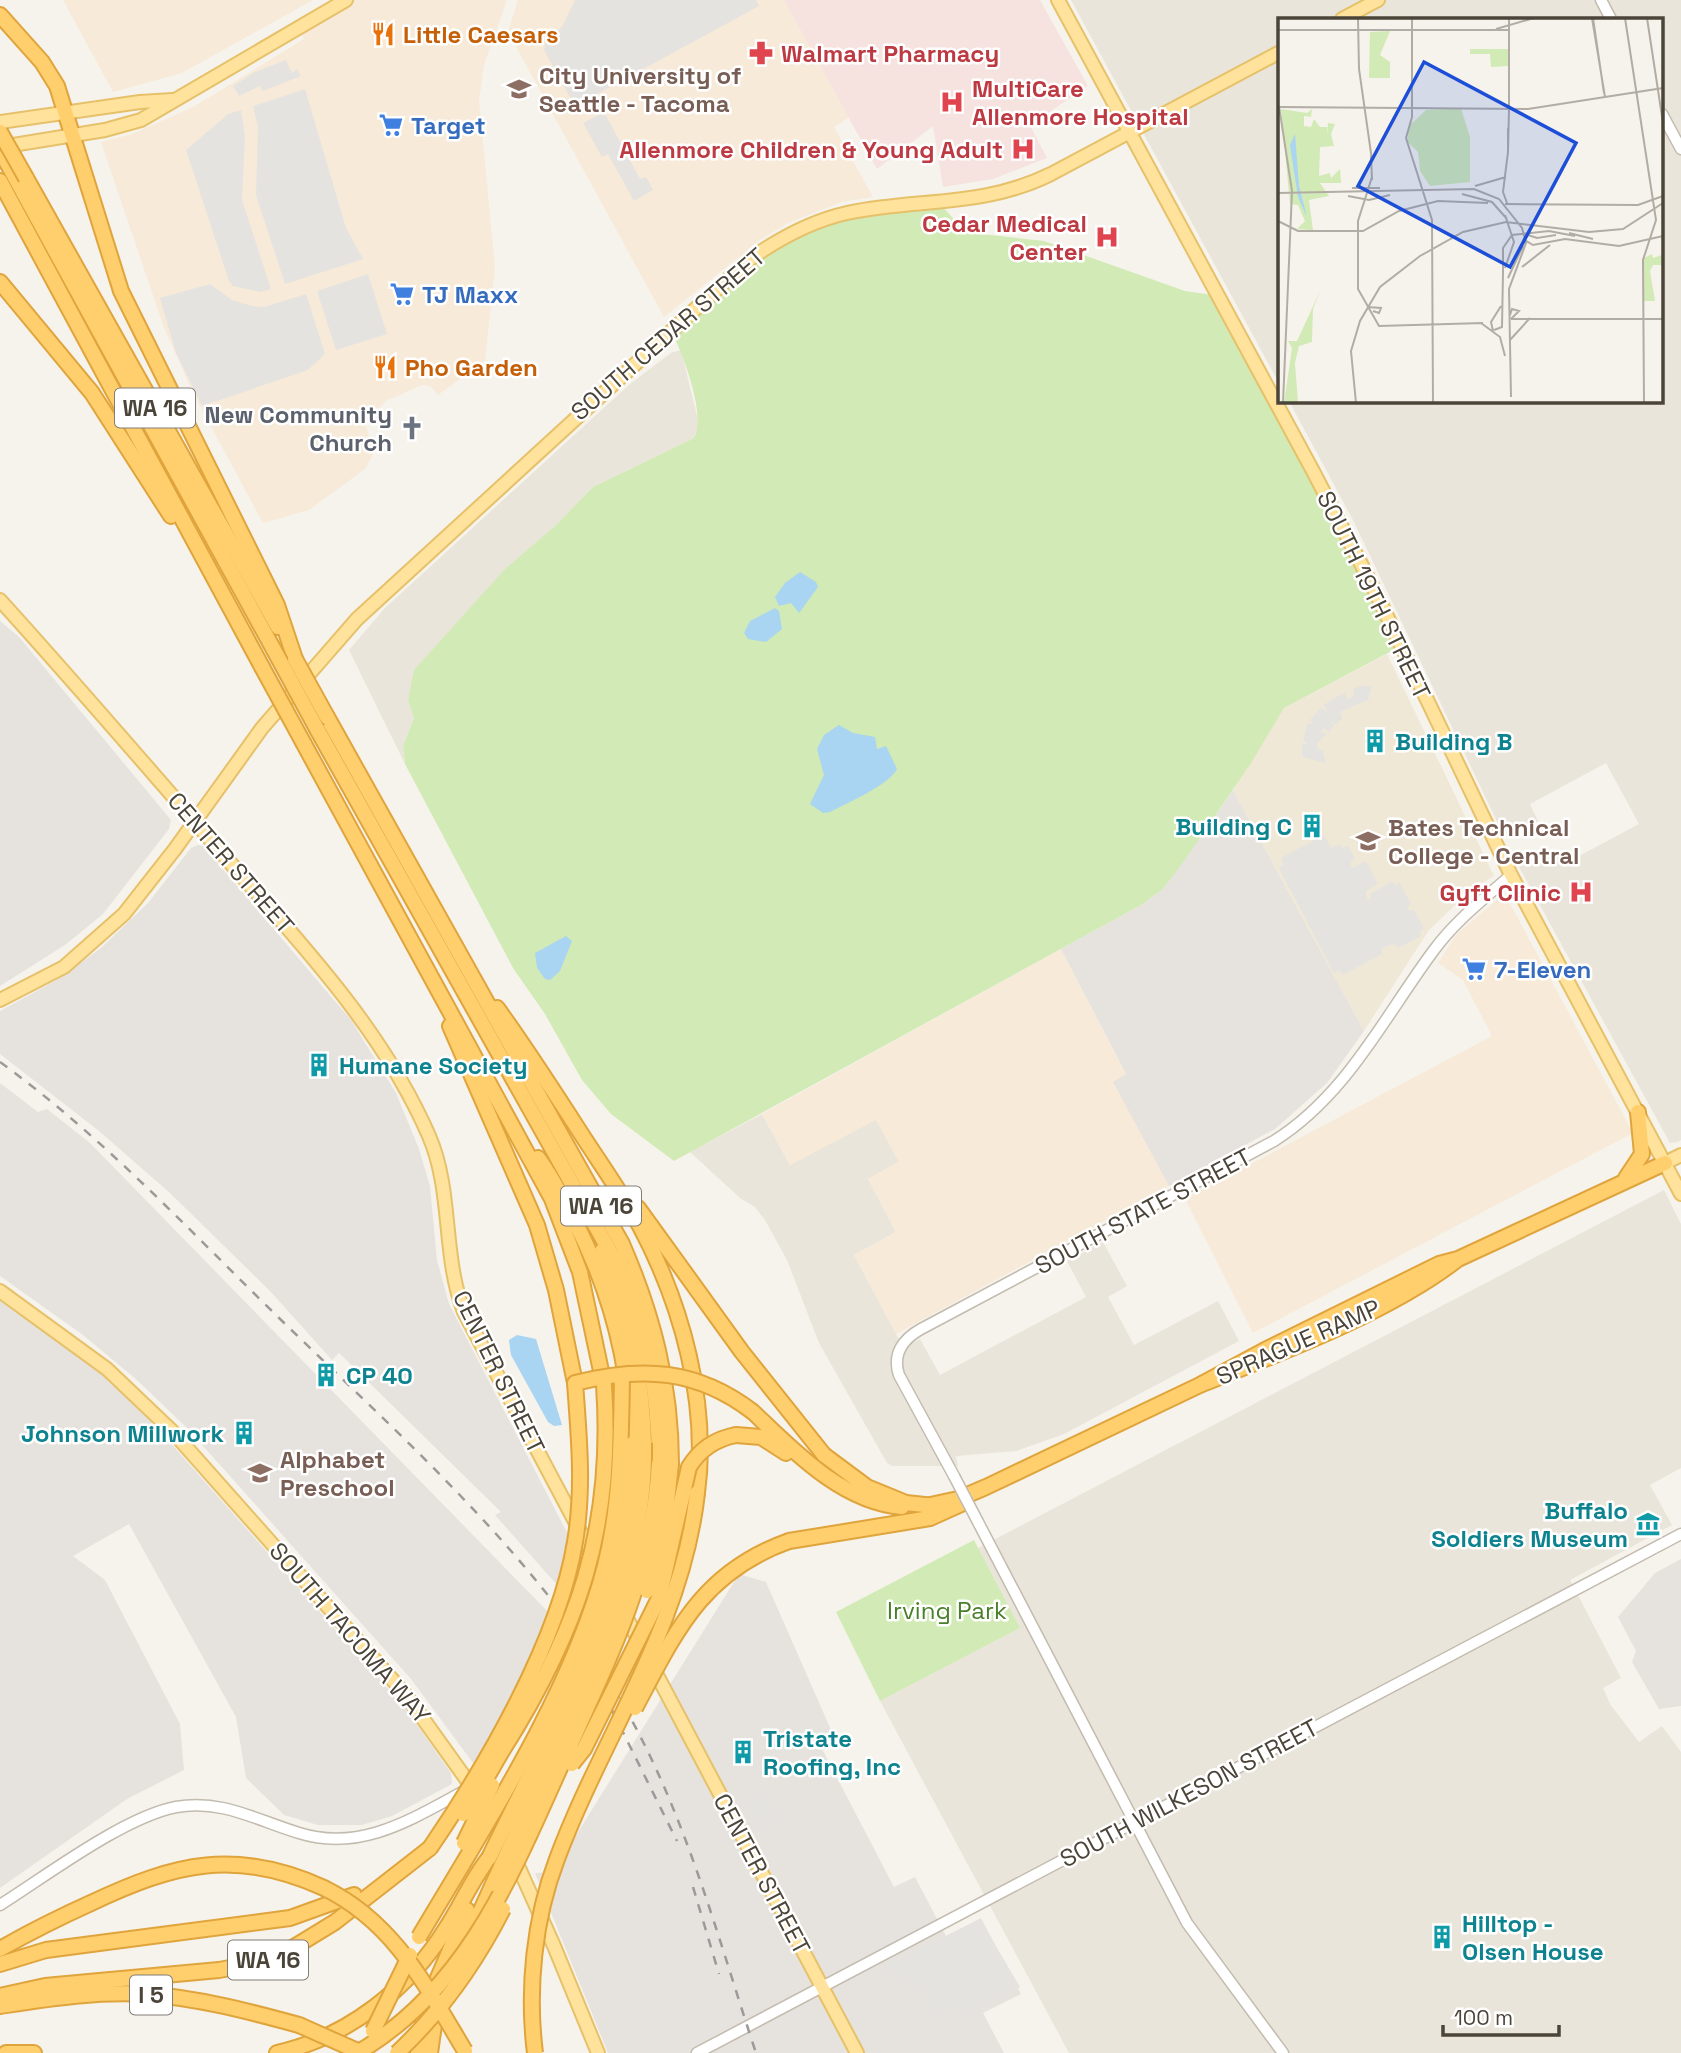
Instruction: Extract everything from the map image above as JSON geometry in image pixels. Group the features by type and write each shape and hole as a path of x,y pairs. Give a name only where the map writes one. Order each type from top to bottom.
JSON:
{"highway":[{"path":"0,15 42,62 57,86 121,291 277,605 285,635"},
{"name":"WA 16","path":"0,132 22,181 285,635 327,717 622,1244 653,1321 668,1399 665,1521 656,1559 632,1630 572,1764 474,1963 430,2020 397,2053"},
{"path":"0,149 22,181 317,729 535,1121 604,1238 635,1301 654,1378 665,1464 652,1532 629,1615 507,1884 465,1952 429,1998 396,2028 361,2053"},
{"name":"WA 16","path":"0,181 552,1199 573,1249 590,1308 604,1385 606,1461 596,1545 565,1635 527,1712 469,1807 430,1848 313,1936 262,1962 219,1970 45,1986 0,1996"},
{"path":"0,282 92,393 181,534 202,556"},
{"path":"470,970 742,1352 824,1455 867,1487 906,1503 934,1506"},
{"path":"430,1848 488,1757 558,1609 575,1544 580,1498 575,1383 546,1254 514,1166 453,1036 442,996"},
{"path":"535,2053 534,1962 539,1925 556,1860 671,1609 689,1544 697,1493 700,1437 686,1346 672,1299 639,1224 552,1088"},
{"path":"1618,1185 1635,1168 1642,1154 1638,1112"},
{"path":"430,2053 442,2000 603,1647 622,1594 638,1526 636,1358 622,1304 596,1238 535,1121"},
{"path":"418,2053 426,2006 489,1858 601,1621 617,1567 638,1444 629,1390 606,1291 587,1244 549,1173 514,1127"},
{"name":"SPRAGUE RAMP","path":"986,1487 1202,1384 1439,1264 1458,1259 1665,1163"},
{"path":"575,1383 622,1375 674,1374 696,1380 716,1388 753,1412 838,1485 871,1500"},
{"path":"419,1937 537,1730 592,1608 614,1520 621,1455 622,1375"},
{"path":"572,1764 584,1749 651,1619 673,1549 689,1467 714,1441 736,1434 754,1435 768,1441 834,1489 853,1499 898,1506 934,1506 986,1487"},
{"path":"596,1771 693,1606 732,1569 749,1558 789,1541 930,1518 959,1506 986,1487"},
{"path":"361,2053 527,1712"},
{"path":"277,2053 316,2040 354,2021 405,1982 440,1938 489,1858"},
{"path":"0,1950 138,1881 185,1867 253,1865 288,1873 324,1888 361,1910 397,1944 465,2052"},
{"path":"0,1964 46,1950 290,1918 372,1892"},
{"name":"I 5","path":"0,2006 106,1994 144,1994 216,2004 299,2025 361,2053"},
{"path":"6,2053 34,2053"}],"main road":[{"path":"0,149 141,120 346,0"},
{"name":"SOUTH 19TH STREET","path":"1058,0 1367,575 1511,875 1681,1194"},
{"path":"1344,18 1378,0"},
{"name":"SOUTH CEDAR STREET","path":"0,1000 59,970 90,947 145,889 262,728 386,590 671,330 768,246 803,227 844,214 982,198 1013,191 1051,174 1278,53"},
{"path":"0,122 173,100"},
{"name":"CENTER STREET","path":"0,600 330,978 373,1036 412,1100 430,1139 439,1170 452,1267 464,1312 857,2053"},
{"path":"1665,1163 1681,1155"},
{"name":"SOUTH TACOMA WAY","path":"0,1291 83,1350 157,1415 406,1695 471,1787 507,1844 531,1892 597,2053"}],"street":[{"path":"1601,0 1610,18"},
{"path":"1664,118 1681,149"},
{"name":"SOUTH STATE STREET","path":"1133,1823 899,1375 897,1366 900,1347 921,1329 1284,1135 1317,1109 1366,1050 1451,929 1511,875"},
{"name":"SOUTH WILKESON STREET","path":"697,2053 1681,1534"},
{"path":"0,1905 127,1826 176,1807 231,1808 302,1834 349,1838 391,1829 471,1787"},
{"path":"1133,1823 1187,1923 1283,2053"}],"shaded area":[{"path":"63,0 313,0 182,73 113,92"},
{"path":"347,0 507,0 484,65 479,101 495,267 485,361 438,395 430,386 422,385 386,401 365,423 374,452 365,469 309,510 263,523 192,391 163,325 101,142 132,134 195,106 304,39 299,29"},
{"path":"518,0 784,0 849,117 834,127 873,197 842,202 788,223 760,240 664,317 508,32"},
{"path":"575,0 756,0 759,6 575,106 544,50 546,39 562,27"},
{"name":"MultiCare Allenmore Hospital","path":"784,0 1040,0 1088,86 1030,125 1047,158 993,179 943,187 933,126 877,169"},
{"path":"1071,0 1681,0 1681,1140 1678,1142 1670,1143 1518,865 1539,863 1559,853 1564,864 1639,824 1606,763 1530,804 1538,821 1505,838 1353,520 1290,402 1664,402 1664,18 1278,18 1278,381"},
{"path":"286,60 292,73 297,69 301,76 263,91 260,86 239,96 233,86 255,72"},
{"path":"305,89 346,228 363,259 285,284 256,195 258,127 253,106"},
{"path":"241,110 245,137 242,200 271,289 261,292 233,286 229,281 186,150 228,114"},
{"path":"604,112 640,179 646,177 653,190 634,201 608,154 602,157 583,123"},
{"path":"368,274 387,334 336,350 317,291"},
{"path":"210,284 232,300 252,306 264,307 306,294 325,354 308,370 202,406 176,353 160,298"},
{"path":"681,350 699,424 694,438 593,487 554,527 408,701 414,718 403,746 405,764 349,650 385,608 630,384 671,353"},
{"path":"0,621 19,637 171,820 169,829 103,914 65,945 0,986"},
{"name":"Bates Technical College - Central","path":"1387,654 1494,876 1471,890 1429,930 1364,1031 1233,790 1284,708"},
{"path":"1372,686 1368,700 1340,712 1342,719 1336,724 1330,720 1334,726 1329,732 1324,728 1321,732 1327,734 1317,743 1317,748 1323,751 1326,763 1302,757 1302,744 1307,744 1303,740 1308,723 1314,725 1310,720 1321,708 1327,712 1324,705 1333,699 1345,693 1347,699 1354,696 1353,689"},
{"path":"1233,790 1364,1031 1327,1083 1275,1129 1169,1186 1113,1082 1126,1074 1061,949 1141,905 1163,889"},
{"path":"1324,835 1331,848 1339,844 1343,848 1348,846 1355,859 1350,863 1352,868 1366,861 1378,884 1366,891 1367,899 1371,899 1370,894 1392,881 1396,885 1399,882 1411,904 1407,906 1409,911 1414,910 1424,928 1419,932 1421,936 1398,948 1394,944 1382,948 1382,954 1343,975 1339,970 1334,973 1279,868 1283,864 1281,858"},
{"path":"203,846 351,1020 396,1093 419,1149 430,1186 437,1260 449,1304 576,1550 566,1595 495,1515 501,1512 339,1353 332,1360 270,1291 170,1193 99,1131 0,1054 0,1011 55,981 101,948 148,903 191,848"},
{"path":"1500,897 1507,898 1633,1133 1253,1333 1185,1199 1492,1036 1463,980 1438,963 1456,935"},
{"path":"1061,949 1126,1075 1114,1082 1169,1186 896,1334 854,1255 896,1232 868,1179 899,1162 876,1120 790,1165 762,1114"},
{"path":"0,1083 38,1112 47,1109 90,1143 555,1619 476,1767 411,1679 187,1428 137,1380 83,1335 0,1276"},
{"path":"762,1114 790,1165 876,1119 899,1162 868,1179 896,1232 854,1255 903,1347 920,1339 940,1375 1086,1297 1067,1261 1103,1242 1127,1286 1108,1297 1134,1345 1218,1301 1239,1341 1064,1434 1016,1451 956,1456 958,1466 892,1466 887,1463 819,1343 787,1260 765,1220 755,1207 740,1198 690,1152"},
{"path":"1664,1190 1681,1224 1681,1468 1650,1485 1672,1525 1570,1580 1621,1678 1603,1688 1610,1704 1639,1742 1662,1726 1681,1752 1681,2053 1069,2053 880,1701 1020,1628 978,1548"},
{"path":"0,1301 92,1365 144,1413 405,1708 451,1773 452,1784 392,1816 362,1825 318,1825 284,1815 246,1778 236,1717 129,1524 73,1556 105,1580 180,1724 184,1770 127,1799 0,1888"},
{"path":"1681,1559 1681,1706 1659,1709 1632,1662 1636,1651 1618,1617 1655,1573"},
{"path":"739,1574 766,1582 835,1739 821,1747 894,1887 915,1877 946,1936 981,1918 1021,1994 983,2013 1004,2053 608,2053 535,1873 553,1872"},
{"path":"762,1787 781,1822 762,1833 744,1800"},
{"path":"980,1919 1020,1987 961,2019 953,2006 935,2015 919,1987 909,1988 899,1976 892,1976 886,1966"}],"green space":[{"path":"943,207 959,225 972,233 1044,241 1185,291 1213,295 1401,646 1284,708 1251,763 1184,861 1163,889 1141,905 674,1161 611,1114 582,1080 545,1014 513,968 405,764 403,746 414,718 408,701 414,670 505,569 554,527 593,487 694,438 697,414 692,384 671,330 750,259 844,213"},
{"name":"Irving Park","path":"974,1540 1020,1628 880,1701 836,1612"}],"water":[{"path":"800,572 816,582 818,587 799,613 791,603 779,606 775,597 785,583"},
{"path":"775,608 779,611 782,629 766,642 748,639 744,633 750,621"},
{"path":"839,725 853,733 875,737 877,749 886,746 897,769 886,781 857,799 823,813 810,804 824,775 817,749 824,735"},
{"path":"566,936 572,941 560,971 550,980 545,979 537,968 535,953"},
{"path":"517,1335 536,1339 562,1425 554,1426 548,1422 511,1355 509,1340"}],"railway":[{"path":"0,1062 74,1121 177,1217 416,1450 504,1543 545,1592 618,1696 662,1782 697,1871 756,2053"},
{"path":"596,1678 677,1841"},
{"path":"693,1887 719,1974"}],"place":[{"name":"Little Caesars","path":"383,34"},
{"name":"Walmart Pharmacy","path":"761,53"},
{"name":"City University of Seattle - Tacoma","path":"519,89"},
{"name":"MultiCare Allenmore Hospital","path":"952,102"},
{"name":"Target","path":"391,125"},
{"name":"Allenmore Children & Young Adult","path":"1023,149"},
{"name":"Cedar Medical Center","path":"1107,237"},
{"name":"TJ Maxx","path":"402,294"},
{"name":"Pho Garden","path":"385,367"},
{"name":"New Community Church","path":"412,428"},
{"name":"Building B","path":"1375,741"},
{"name":"Building C","path":"1312,826"},
{"name":"Bates Technical College - Central","path":"1368,841"},
{"name":"Gyft Clinic","path":"1581,892"},
{"name":"7-Eleven","path":"1474,969"},
{"name":"Humane Society","path":"319,1065"},
{"name":"CP 40","path":"326,1375"},
{"name":"Johnson Millwork","path":"244,1433"},
{"name":"Alphabet Preschool","path":"260,1473"},
{"name":"Buffalo Soldiers Museum","path":"1648,1524"},
{"name":"Tristate Roofing, Inc","path":"743,1752"},
{"name":"Hilltop - Olsen House","path":"1442,1937"}]}
